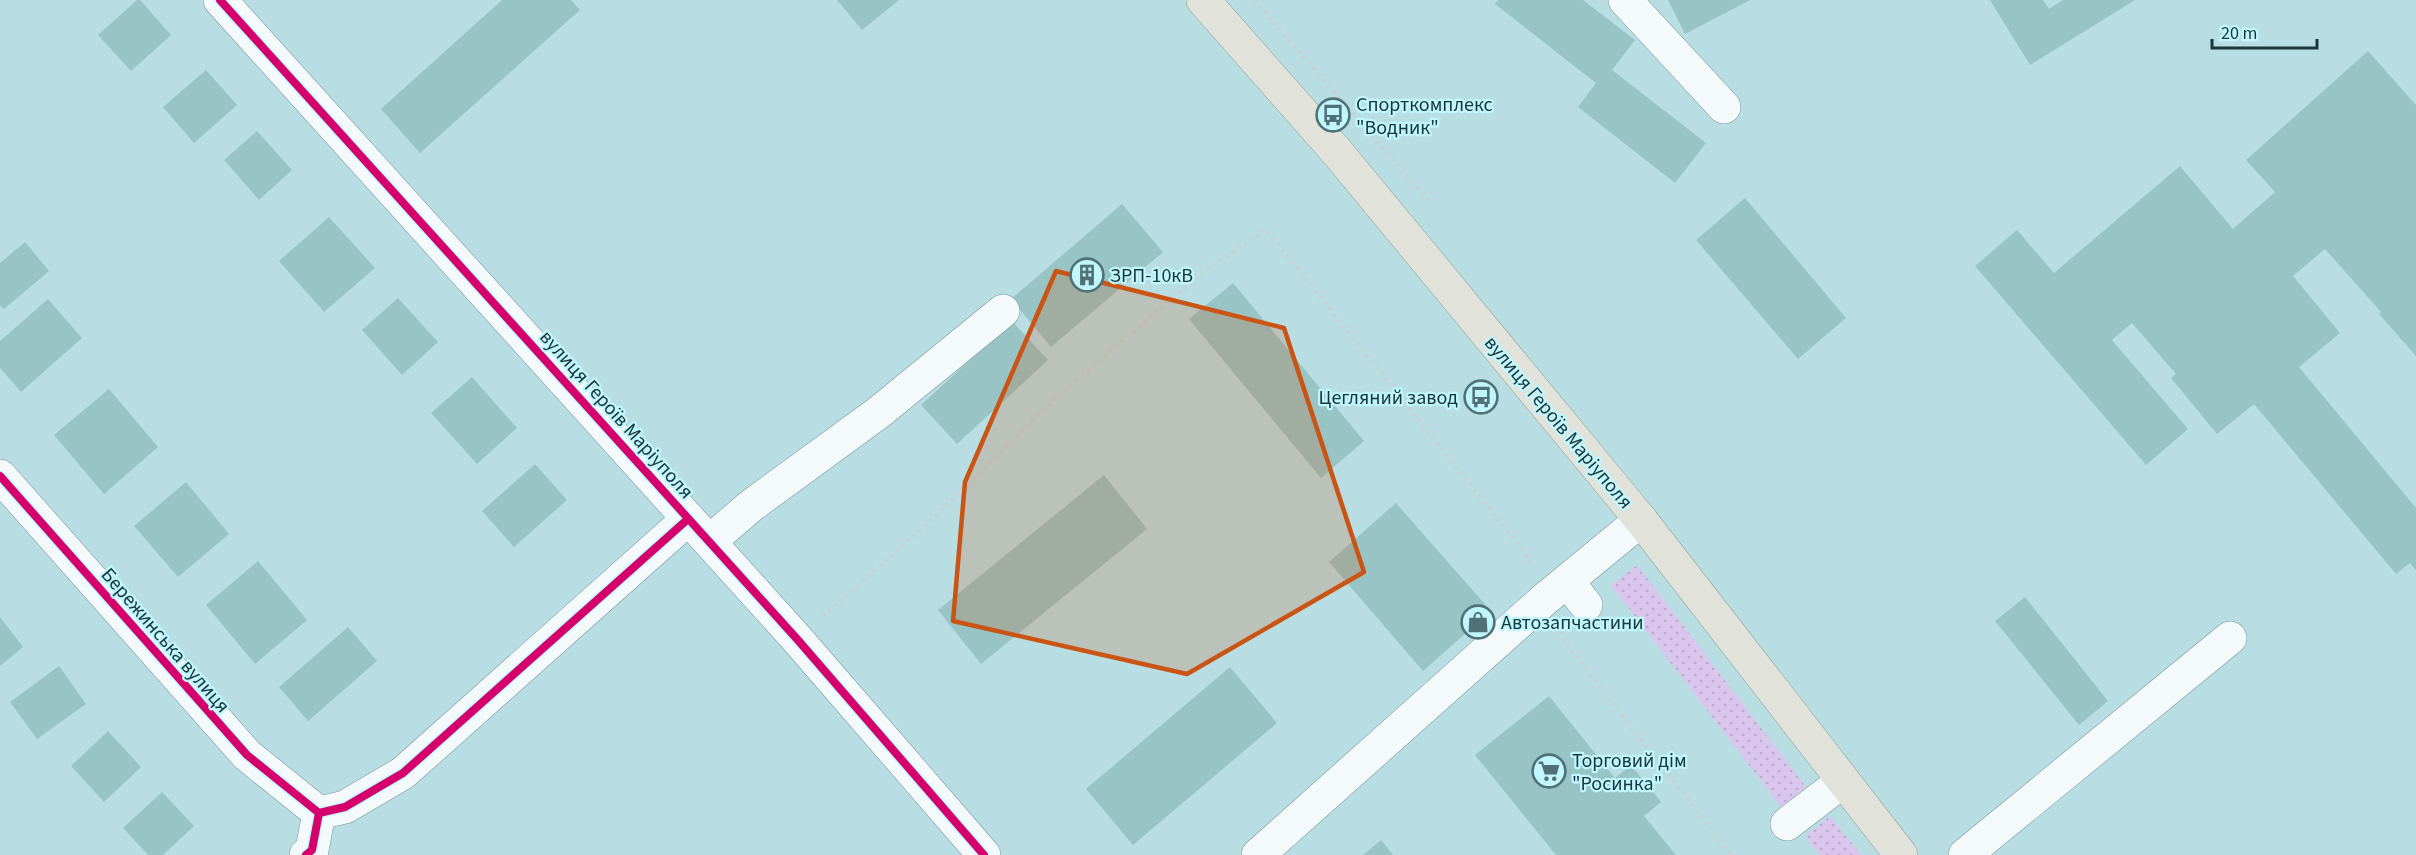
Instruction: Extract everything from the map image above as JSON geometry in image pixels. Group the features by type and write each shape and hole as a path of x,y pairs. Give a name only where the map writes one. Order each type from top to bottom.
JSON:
{"main road":[{"name":"вулиця Героїв Маріуполя","path":"1203,0 1337,152 1641,520 1901,855"}],"street":[{"name":"вулиця Героїв Маріуполя","path":"220,0 797,639 984,855"},
{"path":"1624,0 1724,107"},
{"path":"306,855 312,850 319,813 345,807 404,773 500,688 699,530 752,505 878,413 1003,311"},
{"name":"Бережинська вулиця","path":"0,476 247,755 319,813"},
{"path":"1258,855 1566,595 1641,520"},
{"path":"1965,855 2230,638"},
{"path":"1787,824 1843,781"}],"path":[{"path":"1254,0 1430,202"},
{"path":"797,639 926,525 1070,386 1202,273 1266,230 1525,553 1566,595 1565,642 1731,855"}],"highlighted area":[{"path":"1056,271 1284,328 1364,572 1187,674 953,621 965,482"}],"shaded area":[{"path":"1637,565 1806,787 1781,807 1611,585"},
{"path":"1830,816 1861,855 1820,855 1805,836"}],"building":[{"path":"137,0 140,0 171,35 131,71 98,35"},
{"path":"502,0 571,0 580,10 420,153 381,109"},
{"path":"837,0 899,0 862,30"},
{"path":"1498,0 1583,0 1635,40 1612,70 1706,143 1675,183 1578,107 1596,83 1495,4"},
{"path":"1668,0 1750,0 1685,34"},
{"path":"1990,0 2043,0 2049,9 2063,0 2135,0 2030,65"},
{"path":"2368,51 2416,105 2416,356 2379,314 2381,312 2325,249 2293,276 2340,333 2299,367 2416,508 2416,570 2410,563 2396,574 2254,404 2217,434 2171,378 2176,374 2132,323 2112,340 2188,429 2146,465 1975,266 2017,230 2054,273 2180,166 2233,229 2275,192 2246,160"},
{"path":"206,70 237,105 194,143 163,107"},
{"path":"257,131 292,170 259,200 224,160"},
{"path":"1745,198 1846,318 1798,359 1696,240"},
{"name":"ЗРП-10кВ","path":"1122,204 1163,252 1051,347 1011,299"},
{"path":"329,217 375,268 324,312 279,261"},
{"path":"25,242 49,271 4,309 0,305 0,263"},
{"path":"1233,283 1364,441 1321,478 1189,319"},
{"path":"398,298 438,342 402,375 362,330"},
{"path":"48,299 82,338 21,392 0,368 0,341"},
{"path":"1012,321 1048,360 957,444 921,405"},
{"path":"472,377 517,428 477,464 431,413"},
{"path":"109,389 158,447 104,494 54,435"},
{"path":"535,464 567,500 514,547 482,511"},
{"path":"1104,475 1147,529 981,664 938,610"},
{"path":"186,482 229,534 178,577 134,526"},
{"path":"1396,503 1491,611 1423,671 1329,562"},
{"path":"258,561 307,620 255,664 206,605"},
{"path":"2025,597 2108,701 2079,725 1995,621"},
{"path":"0,617 23,647 0,666"},
{"path":"348,627 377,661 308,721 279,687"},
{"path":"59,666 86,704 37,739 10,702"},
{"path":"1230,667 1277,723 1133,845 1086,789"},
{"name":"Торговий дім \"Росинка\"","path":"1549,696 1615,778 1631,765 1661,802 1644,816 1676,855 1556,855 1475,755"},
{"path":"108,731 141,767 104,802 71,766"},
{"path":"162,792 194,826 163,855 148,855 123,828"},
{"path":"1381,840 1393,855 1363,855"}],"cycle path":[{"path":"220,0 797,639 984,855"},
{"path":"0,476 247,755 319,813"},
{"path":"306,855 312,850 319,813 345,807 403,773 688,519"}],"place":[{"name":"Спорткомплекс \"Водник\"","path":"1333,115"},
{"name":"ЗРП-10кВ","path":"1087,275"},
{"name":"Цегляний завод","path":"1481,397"},
{"name":"Автозапчастини","path":"1478,622"},
{"name":"Торговий дім \"Росинка\"","path":"1549,771"}]}
